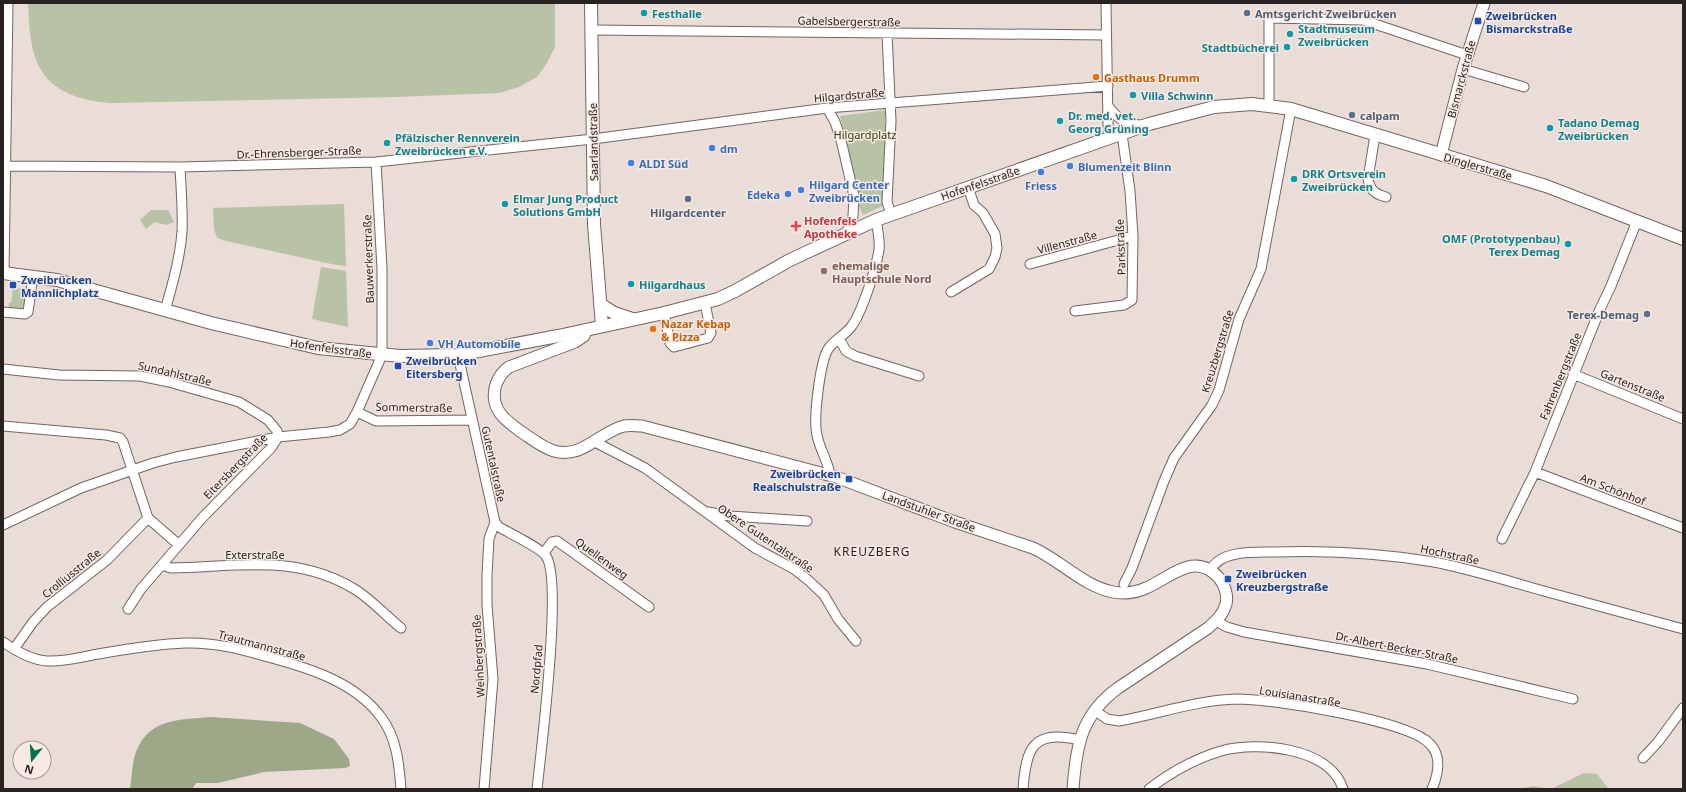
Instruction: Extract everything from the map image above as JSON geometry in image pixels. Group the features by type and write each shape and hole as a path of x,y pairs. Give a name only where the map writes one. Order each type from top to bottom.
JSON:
{"main road":[{"name":"Saarlandstraße","path":"591,3 594,232 602,326"},
{"name":"Hofenfelsstraße","path":"4,273 57,280 165,311 291,343 332,350 382,355 458,355 586,330 705,303 735,291 790,260 891,214 1149,124 1214,107 1252,104 1269,105"},
{"name":"Dinglerstraße","path":"1269,105 1291,109 1441,156 1546,186 1683,239"},
{"path":"600,304 614,313 633,319"}],"street":[{"path":"4,273 8,3"},
{"path":"1106,3 1110,138"},
{"name":"Bismarckstraße","path":"1441,156 1463,69 1484,3"},
{"path":"1269,105 1269,18 1363,20 1467,55"},
{"name":"Gabelsbergerstraße","path":"592,30 1106,35"},
{"path":"887,33 891,104 887,202 891,214"},
{"path":"1463,69 1524,87"},
{"name":"Hilgardstraße","path":"593,139 827,108 1108,86"},
{"path":"1108,106 1117,117 1124,122 1137,125 1149,124"},
{"path":"827,108 835,122 841,140 854,196 852,220 845,234"},
{"name":"Kreuzbergstraße","path":"1124,584 1132,568 1174,458 1212,405 1219,390 1239,319 1261,269 1291,109"},
{"name":"Parkstraße","path":"1075,311 1124,305 1132,300 1133,236 1129,184 1122,134"},
{"path":"1375,135 1368,179 1369,185 1374,193 1386,197"},
{"name":"Dr.-Ehrensberger-Straße","path":"5,166 180,167 376,162 593,139"},
{"name":"Bauwerkerstraße","path":"376,162 382,268 382,355"},
{"path":"165,311 177,262 182,233 180,167"},
{"path":"951,292 989,269 995,257 997,248 995,234 983,213 974,205 968,187"},
{"path":"829,475 827,464 817,435 815,415 825,357 830,346 850,328 855,321 877,260 879,239 876,220"},
{"name":"Fahrenbergstraße","path":"1502,539 1534,472 1600,308 1611,286 1637,221"},
{"name":"Villenstraße","path":"1030,264 1133,236"},
{"path":"3,312 25,314 28,312 33,276"},
{"path":"664,313 670,343 674,347 708,338 710,336 711,333 705,303"},
{"name":"Landstuhler Straße","path":"586,330 584,336 575,342 509,367 501,374 497,381 494,398 497,409 502,416 545,447 555,451 569,452 582,449 623,426 642,426 829,475 956,522 1043,552 1092,584 1113,592 1130,593 1139,591 1179,569 1187,567 1202,567 1210,570"},
{"path":"839,338 846,351 863,360 919,376"},
{"name":"Eitersbergstraße","path":"128,609 141,589 218,499 271,448 278,437 329,432 340,430 350,424 357,412 382,355"},
{"name":"Gutentalstraße","path":"458,355 495,522"},
{"name":"Sundahlstraße","path":"3,369 59,375 140,376 169,382 239,402 268,420 277,431 278,437"},
{"name":"Gartenstraße","path":"1573,374 1683,419"},
{"name":"Sommerstraße","path":"357,412 376,421 472,420"},
{"path":"3,426 106,435 120,438 123,442 148,518 179,545"},
{"path":"3,525 63,496 132,470 176,457 278,437"},
{"name":"Obere Gutentalstraße","path":"595,442 645,468 754,548 794,569 824,595 838,619 856,641"},
{"name":"Am Schönhof","path":"1534,472 1683,528"},
{"name":"Obere Gutentalstraße","path":"705,512 730,516 806,521"},
{"name":"Crolliusstraße","path":"14,649 33,622 47,607 107,560 148,518"},
{"path":"495,522 499,528 544,553"},
{"name":"Weinbergstraße","path":"484,789 493,679 487,605 487,570 489,539 495,522"},
{"name":"Quellenweg","path":"544,553 552,542 557,541 649,607"},
{"name":"Hochstraße","path":"1210,570 1215,563 1224,558 1268,552 1336,551 1404,557 1436,562 1486,574 1683,629"},
{"name":"Nordpfad","path":"537,789 552,617 549,564 544,553"},
{"name":"Exterstraße","path":"162,566 171,568 273,564 304,568 334,578 353,588 368,598 401,628"},
{"path":"1072,789 1079,740 1094,710 1108,695 1216,621 1224,609 1226,594 1222,582 1210,570"},
{"name":"Dr.-Albert-Becker-Straße","path":"1216,621 1227,628 1239,631 1427,664 1573,699"},
{"name":"Trautmannstraße","path":"3,642 14,649 35,658 54,661 156,645 205,643 242,649 328,676 372,706 382,718 395,743 401,789"},
{"name":"Louisianastraße","path":"1094,710 1107,719 1119,721 1205,702 1253,700 1281,702 1388,724 1420,736 1434,749 1437,756 1438,765 1432,789"},
{"path":"1643,758 1670,727 1683,708"},
{"path":"1022,789 1026,759 1037,743 1046,738 1055,736 1079,740"},
{"path":"1149,789 1185,764 1203,757 1223,750 1256,748 1292,751 1316,759 1331,770 1343,789"}],"green space":[{"path":"28,3 555,3 555,47 547,63 537,77 519,87 499,93 395,97 112,103 88,100 68,93 54,85 45,75 33,50 30,36"},
{"name":"Hilgardplatz","path":"885,110 885,205 863,215 859,206 859,198 840,116"},
{"path":"344,204 346,266 226,241 217,238 214,229 213,208"},
{"path":"151,210 168,210 174,222 166,225 155,222 146,229 140,220"},
{"path":"321,267 346,271 348,327 312,319"},
{"path":"13,288 29,289 26,311 8,311 9,303 11,303"},
{"path":"210,717 300,723 334,739 349,759 350,766 345,768 264,772 218,783 196,783 192,789 130,789 136,752 142,741 149,733 157,727 176,720"},
{"path":"1584,773 1597,774 1609,789 1551,789"},
{"path":"1533,786 1551,789 1520,789"}],"place":[{"name":"Festhalle","path":"644,13"},
{"name":"Amtsgericht Zweibrücken","path":"1247,13"},
{"name":"Zweibrücken Bismarckstraße","path":"1478,21"},
{"name":"Stadtmuseum Zweibrücken","path":"1290,34"},
{"name":"Stadtbücherei","path":"1287,47"},
{"name":"Gasthaus Drumm","path":"1096,77"},
{"name":"Villa Schwinn","path":"1133,95"},
{"name":"calpam","path":"1352,115"},
{"name":"Dr. med. vet. Georg Grüning","path":"1060,121"},
{"name":"Tadano Demag Zweibrücken","path":"1550,128"},
{"name":"Pfälzischer Rennverein Zweibrücken e.V.","path":"387,143"},
{"name":"dm","path":"712,148"},
{"name":"ALDI Süd","path":"631,163"},
{"name":"Blumenzeit Blinn","path":"1070,166"},
{"name":"Friess","path":"1041,172"},
{"name":"DRK Ortsverein Zweibrücken","path":"1294,179"},
{"name":"Hilgard Center Zweibrücken","path":"801,190"},
{"name":"Edeka","path":"788,194"},
{"name":"Hilgardcenter","path":"688,199"},
{"name":"Elmar Jung Product Solutions GmbH","path":"505,204"},
{"name":"Hofenfels Apotheke","path":"796,226"},
{"name":"OMF (Prototypenbau) Terex Demag","path":"1568,244"},
{"name":"ehemalige Hauptschule Nord","path":"824,271"},
{"name":"Hilgardhaus","path":"631,284"},
{"name":"Zweibrücken Mannlichplatz","path":"13,285"},
{"name":"Terex-Demag","path":"1647,314"},
{"name":"Nazar Kebap & Pizza","path":"653,329"},
{"name":"VH Automobile","path":"430,343"},
{"name":"Zweibrücken Eitersberg","path":"398,366"},
{"name":"Zweibrücken Realschulstraße","path":"849,479"},
{"name":"Zweibrücken Kreuzbergstraße","path":"1228,579"}],"district":[{"name":"KREUZBERG","path":"872,551"}]}
